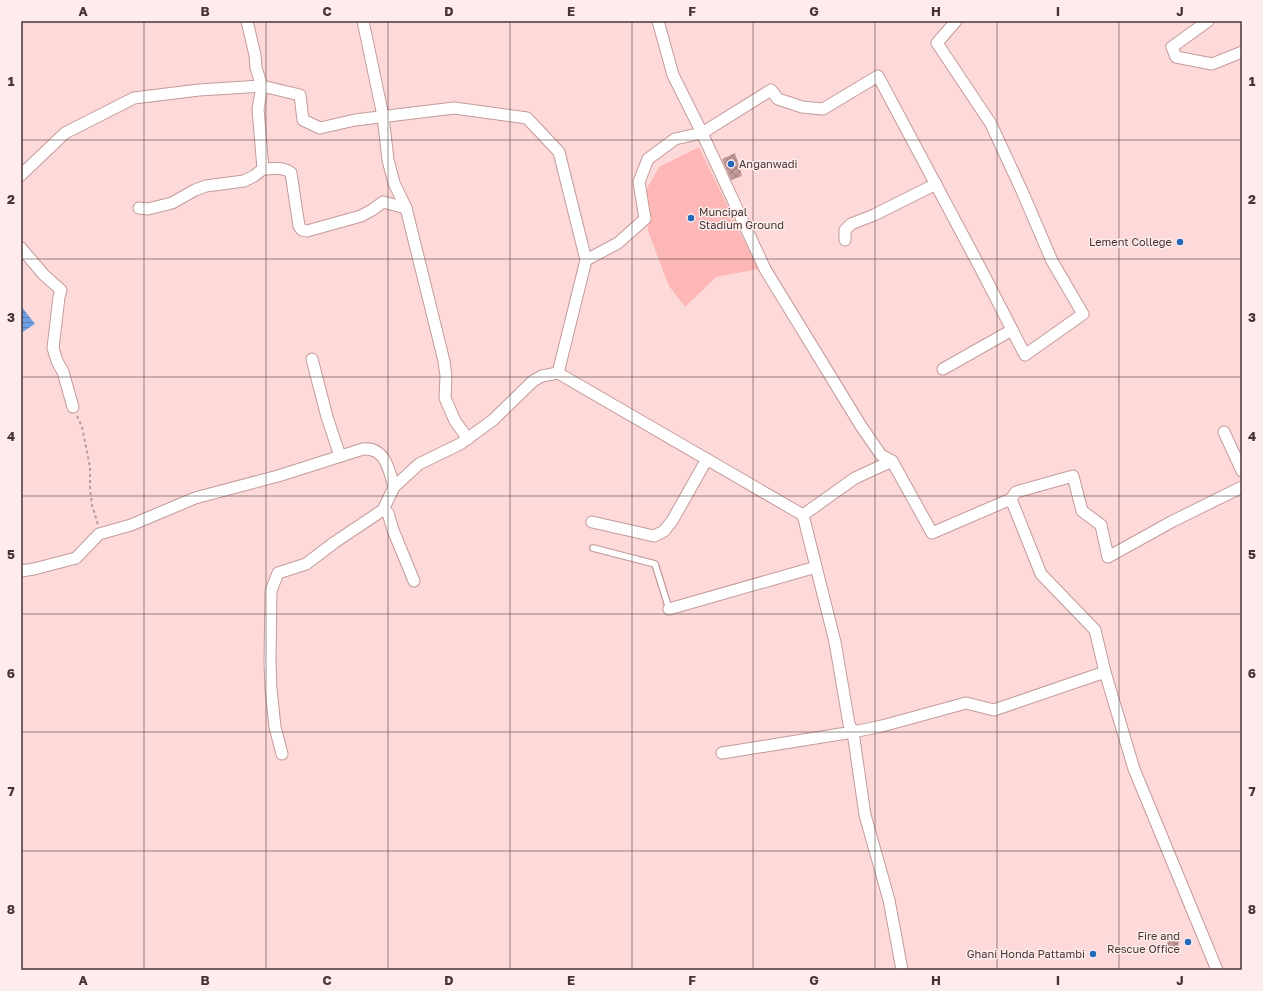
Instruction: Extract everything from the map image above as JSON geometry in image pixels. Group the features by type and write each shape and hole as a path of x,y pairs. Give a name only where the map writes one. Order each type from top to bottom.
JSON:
{"street":[{"path":"247,21 262,86 258,109 263,169"},
{"path":"363,21 383,116 388,160 394,183 406,208 444,362 446,376 445,398 455,421 468,438"},
{"path":"658,21 673,75 702,133 765,269 861,426 881,455 892,460 932,533 1011,499 1016,492 1073,476 1082,511 1101,525 1108,557 1173,521 1242,487"},
{"path":"586,260 618,243 645,219 638,182 648,159 675,138 702,133 771,90 778,99 802,107 823,109 878,76 1025,355 1083,314 1052,261 1022,191 990,124 937,43 956,21"},
{"path":"1208,21 1172,47 1176,57 1212,64 1242,52"},
{"path":"21,175 65,133 134,98 199,90 262,86 300,95 303,120 320,128 355,120 454,108 527,118 559,152 586,260 558,373"},
{"path":"139,208 148,209 172,203 195,190 206,186 244,181 263,169 281,169 287,170 291,173 294,184 299,226 302,230 313,229 361,216 383,202 406,208"},
{"path":"845,240 845,230 851,224 874,215 936,184"},
{"path":"21,248 44,275 61,290 53,348 57,361 63,372 73,407"},
{"path":"943,369 1012,330"},
{"path":"312,359 327,417 340,456"},
{"path":"282,754 275,727 270,663 271,591 278,573 306,564 335,542 383,510 394,487 419,464 460,444 493,420 533,381 542,376 558,373 803,514 835,642 849,724 853,732 865,815 889,900 902,970"},
{"path":"1224,432 1242,471"},
{"path":"21,571 76,558 99,534 131,525 195,498 278,476 363,449 370,449 377,452 382,457 389,470 394,487"},
{"path":"592,522 654,536 664,531 672,521 707,459"},
{"path":"803,514 855,478 892,460"},
{"path":"1011,499 1040,574 1095,630 1105,672 1134,769 1217,970"},
{"path":"383,510 388,513 393,530 414,581"},
{"path":"669,609 816,567"},
{"path":"722,753 882,726 966,702 994,710 1105,672"}],"lane":[{"path":"593,548 655,564 669,609"}],"path":[{"path":"73,407 82,427 90,467 92,505 99,530"}],"shaded area":[{"name":"Muncipal Stadium Ground","path":"699,147 758,269 716,277 685,307 669,286 648,231 646,190 659,167"}],"water":[{"path":"21,306 35,324 21,333"}],"building":[{"name":"Anganwadi","path":"735,153 742,176 731,180 722,159"},
{"path":"1168,935 1179,941 1178,950 1167,948"}],"place":[{"name":"Anganwadi","path":"731,164"},
{"name":"Muncipal Stadium Ground","path":"691,218"},
{"name":"Lement College","path":"1180,242"},
{"name":"Fire and Rescue Office","path":"1188,942"},
{"name":"Ghani Honda Pattambi","path":"1093,954"}]}
